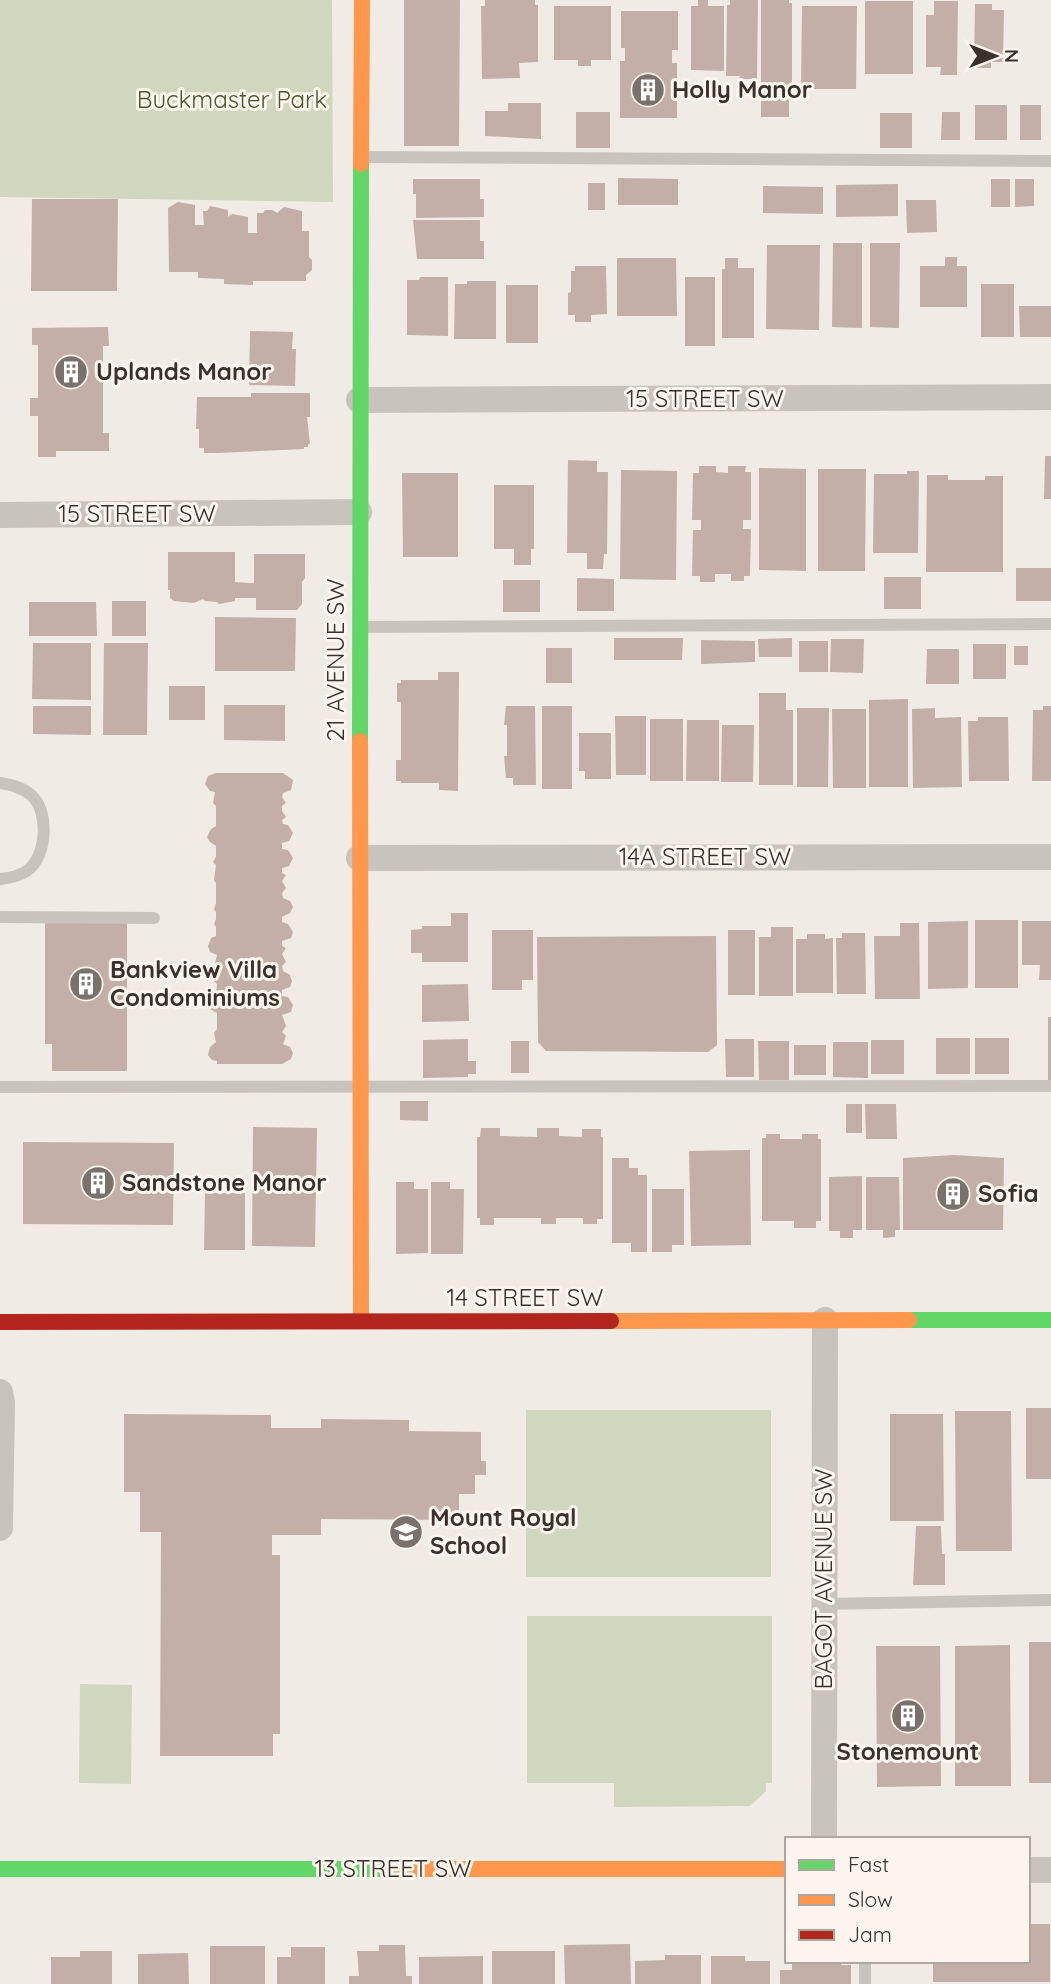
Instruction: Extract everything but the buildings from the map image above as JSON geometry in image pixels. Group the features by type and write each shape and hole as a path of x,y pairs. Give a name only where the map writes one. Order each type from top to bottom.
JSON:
{"street":[{"name":"21 AVENUE SW","path":"361,1321 359,400 362,0"},
{"name":"15 STREET SW","path":"359,400 1051,397"},
{"name":"15 STREET SW","path":"0,515 359,512"},
{"name":"14A STREET SW","path":"359,858 1051,857"},
{"name":"BAGOT AVENUE SW","path":"824,1837 825,1320"},
{"name":"14 STREET SW","path":"0,1322 1051,1320"},
{"path":"0,1392 0,1528"},
{"name":"13 STREET SW","path":"0,1869 785,1869"},
{"path":"1030,1870 1051,1870"}],"lane":[{"path":"361,157 1051,161"},
{"path":"359,627 1051,624"},
{"path":"0,783 16,786 33,796 41,812 43,831 42,845 28,871 0,879"},
{"path":"0,917 154,918"},
{"path":"0,1087 1051,1086"},
{"path":"824,1604 1051,1600"},
{"path":"865,1963 865,1984"}],"green space":[{"name":"Buckmaster Park","path":"0,0 332,0 333,202 0,197"},
{"path":"526,1410 771,1410 771,1577 526,1577"},
{"path":"527,1616 772,1616 772,1783 766,1783 766,1791 750,1806 614,1807 614,1783 527,1783"},
{"path":"80,1684 132,1685 131,1784 79,1783"}],"traffic: fast":[{"path":"360,741 361,164"},
{"path":"909,1320 1051,1320"},
{"path":"0,1869 404,1869"}],"traffic: slow":[{"path":"361,164 362,0"},
{"path":"360,741 361,1320"},
{"path":"611,1321 909,1320"},
{"path":"404,1869 785,1869"}],"traffic: jam":[{"path":"0,1322 611,1321"}],"place":[{"name":"Holly Manor","path":"648,90"},
{"name":"Uplands Manor","path":"71,372"},
{"name":"Bankview Villa Condominiums","path":"86,984"},
{"name":"Sandstone Manor","path":"98,1183"},
{"name":"Sofia","path":"953,1194"},
{"name":"Mount Royal School","path":"406,1532"},
{"name":"Stonemount","path":"908,1716"}]}
